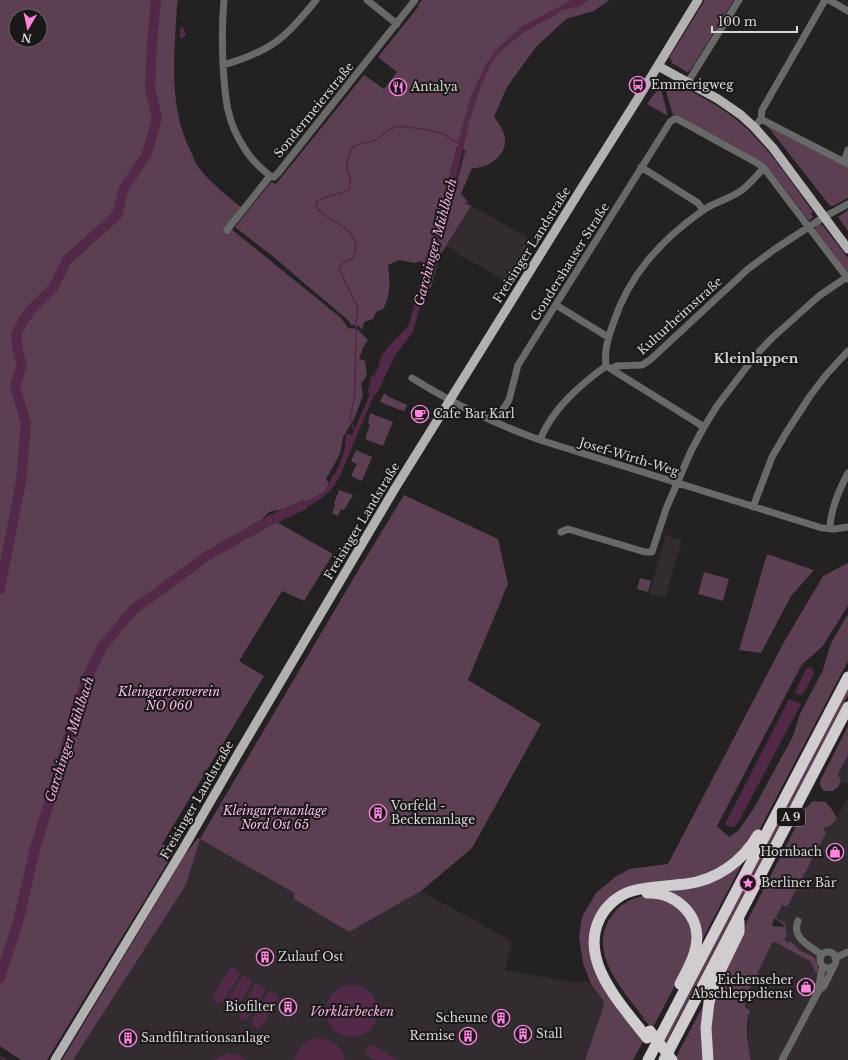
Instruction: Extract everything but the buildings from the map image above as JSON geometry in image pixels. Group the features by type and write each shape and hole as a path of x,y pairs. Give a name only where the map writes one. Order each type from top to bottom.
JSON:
{"highway":[{"name":"A 9","path":"648,1060 848,677"},
{"name":"A 9","path":"664,1060 848,707"},
{"path":"672,1060 611,989 598,967 595,958 594,941 596,927 604,910 614,900 629,892 649,887 687,884 700,881 727,869 746,854 768,818 779,810"},
{"path":"664,1060 607,972 600,955 600,931 605,918 621,902 640,893 657,893 674,898 687,910 695,925 697,934 696,946 692,960 677,990 674,1010"},
{"path":"708,1060 706,1028 709,1002 719,973 739,932 739,917"}],"main road":[{"name":"Freisinger Landstraße","path":"55,1060 183,849 362,543 698,0"},
{"path":"658,66 729,106 754,127 773,148 848,249"}],"street":[{"path":"224,0 222,48 226,106 233,129 245,150 251,158 270,176"},
{"path":"223,64 246,58 276,42 289,33 316,0"},
{"path":"367,0 397,24"},
{"name":"Sondermeierstraße","path":"227,230 270,176 274,177 278,173 416,0"},
{"path":"688,82 739,0"},
{"path":"754,127 761,119 762,110 825,0"},
{"path":"829,0 848,11"},
{"name":"Gondershauser Straße","path":"495,422 509,400 518,365 670,122 676,119 764,168"},
{"path":"761,119 846,163 848,150"},
{"path":"641,168 698,203 704,210"},
{"path":"562,532 568,530 645,552 652,552 654,550 666,510 691,451 704,427 732,386 755,356 772,338 819,296 847,278 764,168 742,190 704,210 673,233 647,260 635,276 617,310 608,337 605,356 609,368 704,427"},
{"name":"Kulturheimstraße","path":"540,440 544,430 559,409 584,384 609,368 616,366 642,365 650,360 748,269 808,227 848,204"},
{"path":"556,305 608,337"},
{"path":"753,507 772,457 786,433 810,396 826,375 848,351"},
{"path":"628,380 626,377 626,372 631,365"},
{"name":"Josef-Wirth-Weg","path":"412,378 450,400 495,422 540,440 822,528 842,529 848,527"},
{"path":"830,529 830,520 836,501 848,473"},
{"path":"798,920 795,927 799,938 822,955"},
{"path":"823,966 828,968 848,952"},
{"path":"822,955 830,953 835,961"},
{"path":"782,1060 819,990 823,966 820,962 822,955"},
{"path":"819,990 824,986 835,961"}],"shaded area":[{"path":"464,150 473,152 461,194 473,207 536,242 509,284 446,246 471,206 452,197"},
{"path":"666,535 682,540 665,598 649,594"},
{"path":"848,758 848,784 842,781 838,774"},
{"path":"848,797 848,1060 751,1060 748,1046 749,1014 745,1007 745,996 753,983 772,943 775,942 810,961 816,972 820,970 813,956 801,951 790,942 787,944 784,939 787,937 785,923 776,918 782,904 787,907 823,828 837,818"},
{"path":"200,839 294,893 294,899 349,932 421,891 512,941 505,970 577,983 584,981 591,984 602,999 604,1005 585,1060 73,1060 186,885"}],"green space":[{"name":"Kleingartenverein NO 060","path":"0,0 178,0 174,63 176,101 184,137 196,163 214,184 242,208 230,228 341,318 348,328 357,329 368,340 359,359 365,361 367,375 361,384 363,395 355,417 343,437 340,454 326,479 329,483 326,491 298,506 269,512 238,543 275,521 333,554 304,601 282,591 239,661 264,676 162,844 174,852 47,1060 21,1060 0,1046"},
{"path":"422,0 609,0 594,11 566,19 536,47 507,87 494,117 504,132 504,148 498,158 493,162 482,167 472,168 461,194 468,202 464,203 471,206 439,257 431,287 422,301 452,197 455,198 453,196 465,153 467,151 457,147 439,217 424,265 421,261 415,263 399,260 388,265 389,288 386,304 383,309 376,312 373,319 364,322 362,330 359,326 351,325 350,322 276,259 235,227 271,182 276,184 364,75 384,89 397,72 378,57 419,6 418,5"},
{"path":"705,0 734,0 690,71 687,72 672,63 671,59 669,58"},
{"path":"669,80 727,112 744,126 780,167 813,212 811,213 813,217 809,221 770,170 679,116 673,115 663,85 664,82"},
{"path":"660,88 661,90 668,116 647,104"},
{"path":"765,125 848,167 848,198 833,206 830,206 769,128"},
{"path":"848,210 848,231 838,217"},
{"path":"820,224 848,258 848,274 815,230"},
{"path":"384,393 387,396 407,405 404,412 401,409 400,410 380,402"},
{"path":"370,413 393,422 383,446 365,439 370,425 368,424"},
{"path":"356,450 372,457 362,481 351,476 357,464 351,461"},
{"path":"339,490 353,495 344,510 341,509 338,516 332,513"},
{"name":"Kleingartenanlage Nord Ost 65","path":"404,495 498,539 508,584 468,680 541,724 472,848 421,891 349,932 294,899 294,893 200,839"},
{"path":"767,554 814,570 791,596 761,653 739,650"},
{"path":"848,563 848,605 822,647 802,664 717,826 729,837 738,831 754,808 793,736 800,714 823,670 831,643 848,614 848,661 754,840 718,872 614,898 592,943 639,1034 638,1035 643,1042 633,1060 585,1060 604,1005 602,999 591,984 583,963 579,937 582,917 596,893 615,877 630,869 668,864 784,642 823,576"},
{"path":"704,572 729,579 723,601 698,594"},
{"path":"640,578 651,581 648,592 637,589"},
{"path":"848,687 848,695 665,1045 663,1043"},
{"path":"848,726 848,756 838,774 841,781 838,787 833,791 824,791 821,787 820,781"},
{"path":"813,801 826,802 837,818 830,826 823,828 826,833 787,907 782,905 776,918 785,923 787,937 784,939 787,943 790,941 801,951 815,958 820,973 816,973 810,961 775,942 772,943 753,983 745,996 745,1007 750,1011 747,1029 751,1060 711,1060 709,1018 727,960 805,809","holes":["774,918 783,924 784,927 772,926"]},
{"path":"198,838 200,839 186,885 73,1060 62,1060 185,855"},
{"path":"744,860 699,946 699,931 663,891"},
{"path":"653,895 680,906 694,932 688,961 652,1029 645,1020 644,1021 643,1017 617,982 605,955 603,941 605,928 617,909 631,900"},
{"path":"705,1002 706,1060 675,1059"}],"water":[{"path":"572,0 589,0 578,7 562,10 519,36 498,54 491,64 481,85 469,123 452,197 413,332 386,364 379,362 388,347 409,325 470,98 486,64 496,50 521,27"},
{"path":"181,27 184,28 186,35 183,38 180,38"},
{"path":"372,375 381,378 340,476 330,490 320,500 292,514 290,508 298,506 327,490 331,478 336,473 342,459 346,434 352,435 370,394 370,381"},
{"path":"809,667 812,668 814,674 802,695 799,695 795,692 806,669"},
{"path":"789,699 801,704 739,821 734,827 729,827 725,824"},
{"path":"231,967 241,973 222,1003 220,1002 218,1004 213,1001 214,999 212,997"},
{"path":"243,975 253,981 235,1011 233,1010 231,1012 226,1009 227,1007 225,1005"},
{"path":"256,983 266,989 248,1019 246,1018 244,1021 239,1017 240,1015 238,1013"},
{"name":"Vorklärbecken","path":"352,985 362,987 370,993 376,1001 378,1011 376,1021 370,1029 362,1035 352,1037 342,1035 334,1029 328,1021 326,1011 328,1001 334,993 342,987"},
{"path":"269,991 279,997 261,1027 259,1026 257,1029 251,1025 253,1023 251,1021"},
{"path":"320,1038 329,1040 337,1045 342,1051 345,1060 294,1060 295,1055 303,1044"},
{"path":"372,1044 398,1060 375,1060 366,1055 366,1051"},
{"path":"228,1053 237,1055 246,1060 214,1060"}],"waterway":[{"path":"0,589 21,481 26,424 15,386 22,366 16,335 23,321 31,310 53,288 67,260 117,215 124,188 147,154 157,117 150,89 156,0"},
{"name":"Garchinger Mühlbach","path":"354,430 350,418 355,395 356,322 358,308 339,269 342,264 353,258 356,247 354,239 350,233 316,207 317,201 349,190 350,180 347,162 353,146 375,140 391,129 400,126 428,130 443,134 458,143"},
{"name":"Garchinger Mühlbach","path":"373,390 391,352"},
{"name":"Garchinger Mühlbach","path":"0,978 18,922 35,849 86,680 102,647 133,610 210,554 269,521 303,505"},
{"path":"0,1057 5,1060"}],"place":[{"name":"Emmerigweg","path":"638,85"},
{"name":"Antalya","path":"398,87"},
{"name":"Cafe Bar Karl","path":"420,414"},
{"name":"Vorfeld - Beckenanlage","path":"378,813"},
{"name":"Hornbach","path":"835,852"},
{"name":"Berliner Bär","path":"748,883"},
{"name":"Zulauf Ost","path":"265,957"},
{"name":"Eichenseher Abschleppdienst","path":"806,987"},
{"name":"Biofilter","path":"288,1007"},
{"name":"Scheune","path":"501,1018"},
{"name":"Stall","path":"523,1034"},
{"name":"Remise","path":"468,1036"},
{"name":"Sandfiltrationsanlage","path":"128,1038"}],"district":[{"name":"Kleinlappen","path":"756,358"}]}
